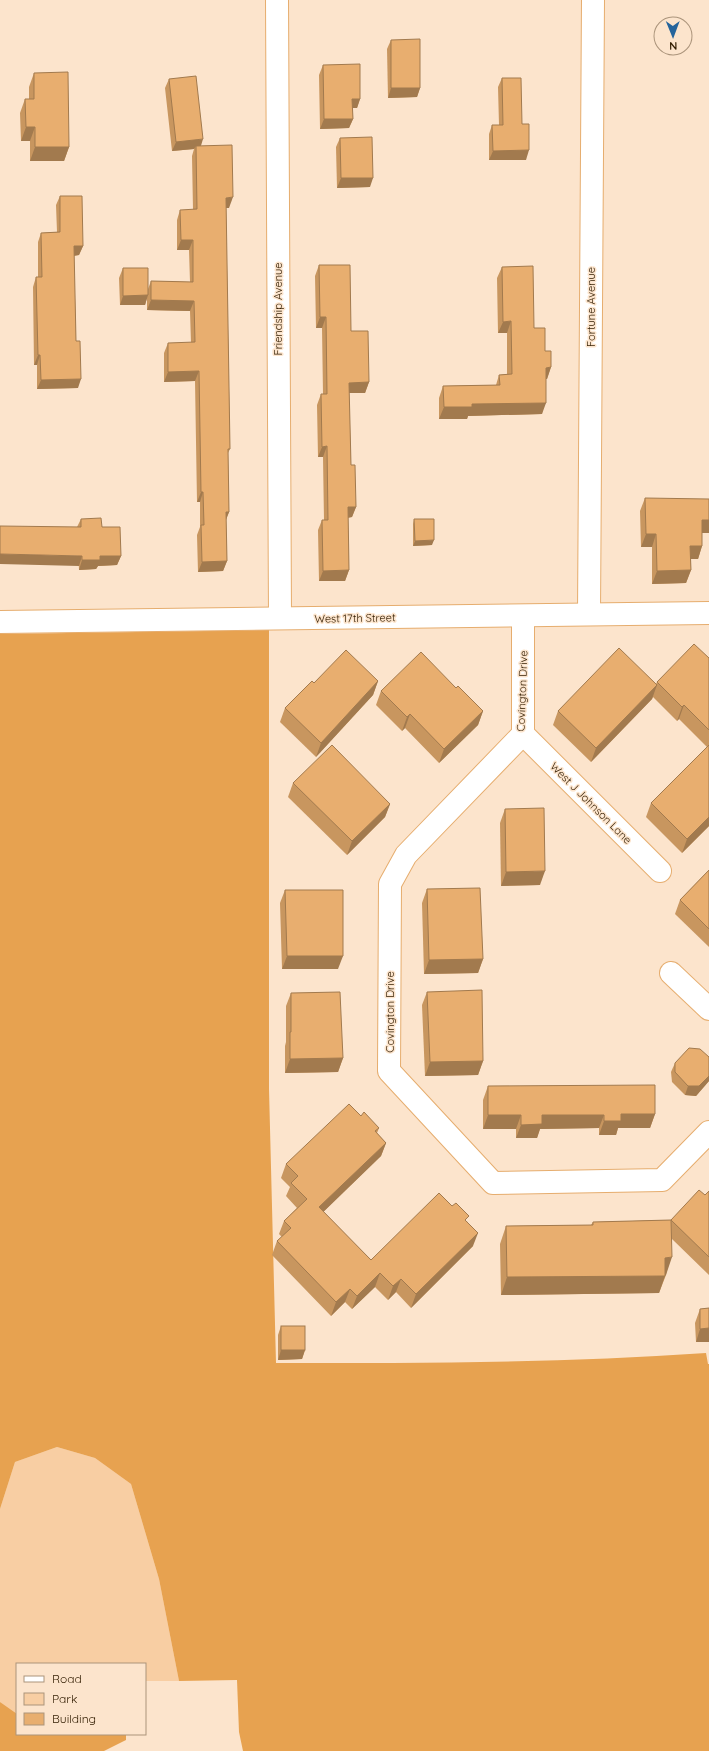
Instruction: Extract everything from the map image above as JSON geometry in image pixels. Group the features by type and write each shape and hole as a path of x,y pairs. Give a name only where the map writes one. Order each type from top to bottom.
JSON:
{"street":[{"name":"Friendship Avenue","path":"277,0 280,618"},
{"name":"Fortune Avenue","path":"589,614 593,0"},
{"name":"West 17th Street","path":"0,622 709,613"},
{"name":"Covington Drive","path":"523,616 523,734 406,855 390,884 389,1071 493,1183 662,1180 709,1132"},
{"name":"West J Johnson Lane","path":"523,734 660,871"},
{"path":"671,973 709,1009"}],"green space":[{"path":"57,1447 95,1458 131,1484 159,1579 179,1681 146,1681 146,1663 16,1663 16,1714 0,1702 0,1509 15,1462"}],"shaded area":[{"path":"269,630 269,1089 276,1363 545,1361 706,1353 709,1364 709,1751 243,1751 239,1732 237,1680 179,1681 159,1579 131,1484 95,1458 57,1447 15,1462 0,1509 0,634"},
{"path":"0,1702 16,1713 16,1735 126,1735 126,1740 104,1751 0,1751"}],"building":[{"path":"420,39 420,88 391,88 391,40"},
{"path":"360,64 360,99 352,99 353,119 324,119 323,65"},
{"path":"68,72 69,147 35,147 35,127 26,127 25,99 34,99 34,73"},
{"path":"196,76 203,139 176,142 169,79"},
{"path":"502,78 521,78 522,124 529,124 529,150 493,151 492,125 503,125"},
{"path":"372,137 373,178 341,178 340,138"},
{"path":"232,145 233,197 226,198 230,449 228,449 229,512 226,512 227,561 202,562 201,525 204,525 203,492 201,492 199,371 168,372 168,343 195,342 194,301 151,300 151,281 193,282 193,240 181,240 180,210 197,209 196,146"},
{"path":"60,196 82,196 83,246 74,246 76,341 80,341 81,379 41,380 40,355 38,355 36,277 42,277 41,233 60,232"},
{"path":"319,265 350,265 351,331 368,331 369,382 349,383 351,465 355,465 356,507 348,507 349,570 323,571 322,520 328,520 327,446 322,447 321,394 327,394 326,317 320,317"},
{"path":"533,266 534,328 545,328 545,351 551,351 551,367 546,368 546,403 472,404 472,407 444,407 443,386 500,385 499,375 512,374 511,321 503,322 502,267"},
{"path":"123,268 148,268 148,295 123,296"},
{"path":"645,498 709,499 709,520 702,520 702,546 690,546 691,570 657,571 656,534 646,534"},
{"path":"101,518 102,527 120,527 121,556 100,556 100,560 82,560 82,556 0,554 0,526 81,527 81,519"},
{"path":"414,519 434,519 434,540 415,541"},
{"path":"694,644 709,658 709,730 684,705 682,707 657,682"},
{"path":"619,648 657,685 596,748 558,711"},
{"path":"346,650 378,681 321,743 285,708 312,681 314,683"},
{"path":"421,652 456,688 458,686 483,711 444,749 410,714 407,717 381,691"},
{"path":"332,745 390,804 352,841 293,783"},
{"path":"709,745 709,817 687,839 651,803"},
{"path":"544,808 545,871 506,872 505,809"},
{"path":"709,870 709,929 680,900"},
{"path":"480,888 483,959 429,960 427,889"},
{"path":"285,890 343,890 343,956 287,956"},
{"path":"482,990 483,1061 430,1062 427,992"},
{"path":"340,992 343,1058 290,1059 291,993"},
{"path":"689,1048 700,1049 709,1057 709,1076 699,1086 688,1086 675,1072 675,1063"},
{"path":"655,1085 655,1114 621,1114 621,1121 604,1121 604,1115 542,1115 542,1124 521,1125 521,1115 488,1115 488,1086"},
{"path":"349,1104 361,1116 364,1112 379,1128 375,1131 386,1143 319,1207 371,1260 439,1193 452,1206 456,1203 469,1216 465,1220 478,1233 416,1294 401,1279 393,1286 380,1273 357,1296 350,1289 336,1302 277,1241 291,1228 284,1221 307,1199 291,1183 298,1176 286,1164"},
{"path":"699,1190 705,1195 709,1191 709,1257 671,1220"},
{"path":"671,1220 672,1257 665,1258 665,1276 507,1277 506,1226 593,1225 593,1222"},
{"path":"709,1308 709,1328 700,1329 700,1309"},
{"path":"281,1326 305,1326 305,1350 281,1350"}]}
